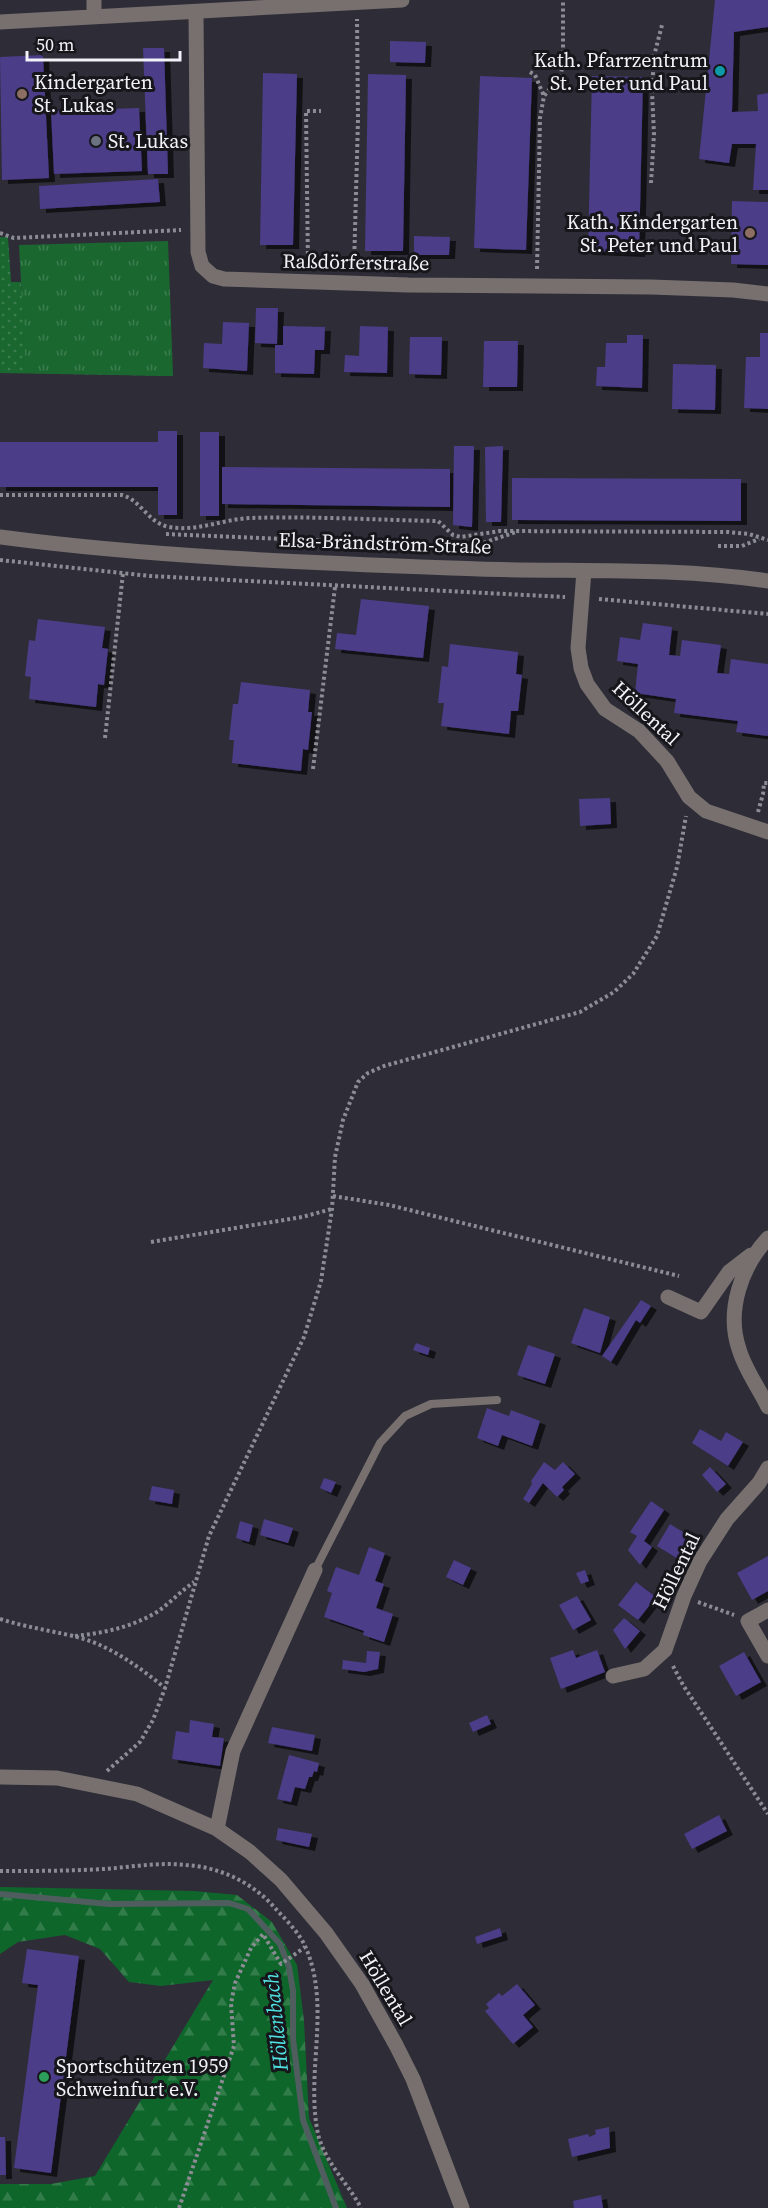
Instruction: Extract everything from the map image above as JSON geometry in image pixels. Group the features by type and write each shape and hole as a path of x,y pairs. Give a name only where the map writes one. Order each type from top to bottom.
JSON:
{"street":[{"path":"94,0 94,16"},
{"path":"0,22 402,0"},
{"name":"Raßdörferstraße","path":"196,12 198,252 202,266 213,276 224,279 308,282 663,287 768,294"},
{"name":"Elsa-Brändström-Straße","path":"0,537 77,547 220,558 662,572 735,576 768,581"},
{"name":"Höllental","path":"584,571 578,648 581,668 587,684 605,709 639,731 667,761 689,797 706,811 768,832"},
{"path":"668,1297 701,1312 729,1272 756,1251 768,1238"},
{"path":"756,1251 739,1290 733,1322 739,1350 768,1407"},
{"name":"Höllental","path":"665,1650 684,1596 700,1562 722,1528 759,1483 768,1468"},
{"path":"217,1829 233,1751 315,1570"},
{"path":"768,1610 748,1621 768,1656"},
{"path":"613,1676 644,1669 665,1650"},
{"name":"Höllental","path":"0,1777 57,1778 137,1794 217,1829 250,1852 281,1880 326,1933 362,1984 413,2079 462,2208"}],"lane":[{"path":"315,1570 380,1443 405,1416 431,1404 497,1400"}],"path":[{"path":"536,285 539,129 544,96 561,75 563,0"},
{"path":"354,283 358,119 357,3"},
{"path":"651,183 654,134 652,92 654,56 662,25"},
{"path":"530,72 535,75 544,96"},
{"path":"308,282 306,111 321,111"},
{"path":"0,233 14,238 197,229"},
{"path":"0,495 122,495 132,497 160,525 189,529 249,518 438,521 453,536 461,537 520,530 728,531 768,540"},
{"path":"157,533 451,546 480,544 520,530"},
{"path":"718,546 742,546 760,539"},
{"path":"0,560 123,573 582,598 768,614"},
{"path":"105,738 123,573"},
{"path":"313,769 335,586"},
{"path":"763,795 764,783 768,783"},
{"path":"93,1784 140,1742 153,1720 165,1688 209,1536 277,1389 304,1337 321,1281 333,1209 335,1157 343,1120 358,1082 368,1073 384,1066 580,1012 614,992 633,974 657,936 677,867 689,797"},
{"path":"333,1196 388,1205 679,1276"},
{"path":"151,1242 302,1217 333,1209"},
{"path":"75,1636 96,1634 131,1625 159,1611 178,1593 195,1582"},
{"path":"684,1596 748,1621"},
{"path":"0,1619 29,1629 75,1636 113,1651 139,1667 165,1688"},
{"path":"665,1650 683,1685 768,1814"},
{"path":"0,1871 56,1872 184,1864 226,1874 245,1883 269,1902 292,1926 305,1947 316,1976 318,1999 315,2104 318,2136 329,2161 362,2208"},
{"path":"179,2208 234,2046 231,2004 235,1983 251,1948 263,1934 281,1964 305,1947"}],"green space":[{"path":"0,237 8,237 11,282 21,282 22,294 173,376 0,373"},
{"path":"168,241 173,376 26,373 19,245"},
{"path":"0,1887 194,1891 237,1895 272,1922 297,1965 304,2021 309,2118 347,2208 0,2208 0,2184 51,2184 95,2176 213,1980 161,1986 129,1982 100,1949 65,1935 18,1942 0,1954"}],"building":[{"name":"Kath. Pfarrzentrum St. Peter und Paul","path":"715,0 768,0 768,27 734,32 732,112 758,111 757,95 768,93 768,190 753,190 756,144 732,144 729,163 699,159"},
{"path":"390,41 426,42 425,63 390,62"},
{"path":"143,48 164,48 168,174 148,174"},
{"name":"Kindergarten St. Lukas","path":"43,55 49,178 2,180 0,57"},
{"path":"263,73 297,74 293,245 260,245"},
{"path":"368,74 406,75 403,251 365,251"},
{"path":"480,76 532,78 526,250 474,248"},
{"path":"592,76 643,77 639,253 588,251"},
{"name":"St. Lukas","path":"139,108 142,171 54,174 51,111"},
{"path":"158,179 160,202 40,209 39,186"},
{"name":"Kath. Kindergarten St. Peter und Paul","path":"732,201 768,202 768,265 731,264"},
{"path":"414,236 450,237 449,255 414,255"},
{"path":"256,308 278,308 277,344 255,343"},
{"path":"223,322 249,323 247,371 203,368 204,343 222,344"},
{"path":"283,326 325,327 324,350 315,350 314,374 275,373 275,345 283,345"},
{"path":"360,326 388,327 387,373 344,372 345,355 359,356"},
{"path":"760,333 768,333 768,409 744,408 746,357 760,357"},
{"path":"627,335 643,335 642,388 596,386 597,367 605,367 606,343 627,343"},
{"path":"410,337 442,337 441,375 409,374"},
{"path":"484,341 518,341 517,387 483,387"},
{"path":"673,364 716,365 715,410 672,409"},
{"path":"158,431 177,431 177,515 158,515 158,487 0,487 0,442 158,442"},
{"path":"200,432 219,432 219,516 200,516"},
{"path":"454,446 474,446 472,527 453,525"},
{"path":"503,446 501,522 486,522 485,447"},
{"path":"222,467 450,469 450,507 222,504"},
{"path":"512,478 741,479 741,521 512,520"},
{"path":"361,599 429,606 423,658 335,649 337,633 356,635"},
{"path":"38,619 105,627 102,648 108,649 104,685 98,684 96,707 29,699 31,677 25,676 29,640 35,641"},
{"path":"643,623 672,627 669,655 680,656 682,640 721,645 717,673 729,674 731,659 768,664 768,736 736,732 738,721 674,713 676,699 635,693 638,664 617,661 620,637 640,640"},
{"path":"450,644 518,652 516,674 522,675 518,711 511,711 509,734 441,726 444,703 438,703 442,666 448,667"},
{"path":"241,682 310,690 308,712 312,712 308,750 303,749 301,771 232,763 234,740 229,740 233,704 238,704"},
{"path":"610,798 611,824 580,826 579,799"},
{"path":"641,1300 651,1306 640,1323 636,1320 611,1362 602,1356"},
{"path":"584,1308 610,1317 600,1353 571,1343"},
{"path":"416,1343 430,1348 428,1355 413,1350"},
{"path":"528,1345 555,1354 545,1384 517,1375"},
{"path":"487,1408 509,1416 511,1410 540,1421 532,1446 502,1435 498,1446 477,1438"},
{"path":"700,1429 721,1441 726,1432 743,1442 728,1466 692,1443"},
{"path":"544,1462 555,1470 563,1462 575,1474 562,1487 564,1490 557,1497 543,1483 529,1503 523,1499 532,1484 531,1481"},
{"path":"710,1467 726,1484 717,1492 702,1475"},
{"path":"324,1478 336,1482 331,1493 320,1488"},
{"path":"152,1486 174,1490 172,1504 149,1500"},
{"path":"651,1501 664,1510 644,1541 652,1547 640,1565 628,1550 637,1536 630,1532"},
{"path":"264,1519 293,1528 288,1543 260,1535"},
{"path":"240,1521 253,1525 249,1542 236,1538"},
{"path":"670,1524 691,1537 678,1559 657,1546"},
{"path":"369,1547 385,1553 375,1581 384,1584 376,1608 393,1614 384,1642 363,1635 364,1631 324,1617 332,1593 327,1591 336,1567 359,1575"},
{"path":"768,1556 768,1591 752,1600 737,1573"},
{"path":"454,1560 471,1568 463,1585 446,1577"},
{"path":"585,1570 589,1581 581,1584 576,1573"},
{"path":"636,1582 656,1597 638,1620 618,1605"},
{"path":"577,1596 591,1620 573,1630 559,1605"},
{"path":"624,1618 640,1631 625,1649 613,1630"},
{"path":"573,1650 576,1658 597,1650 605,1672 561,1689 550,1658"},
{"path":"367,1651 380,1652 378,1669 364,1672 342,1669 343,1660 366,1663"},
{"path":"744,1652 761,1682 736,1696 719,1666"},
{"path":"487,1715 491,1724 473,1732 469,1723"},
{"path":"190,1720 214,1724 212,1737 224,1738 220,1766 172,1759 176,1731 189,1733"},
{"path":"272,1727 315,1735 312,1751 268,1743"},
{"path":"289,1755 319,1763 317,1772 314,1771 312,1777 309,1777 305,1789 295,1787 291,1802 277,1799"},
{"path":"719,1815 727,1831 692,1849 684,1834"},
{"path":"278,1828 312,1834 309,1847 276,1840"},
{"path":"500,1928 502,1936 477,1944 475,1937"},
{"name":"Sportschützen 1959 Schweinfurt e.V.","path":"27,1949 79,1956 51,2173 14,2168 38,1985 22,1983"},
{"path":"517,1984 535,2005 523,2015 533,2027 513,2044 485,2011 489,2008 486,2004 499,1993 502,1996"},
{"path":"609,2127 610,2148 572,2157 568,2139 588,2134 589,2137 596,2134 595,2130"},
{"path":"0,2137 5,2137 6,2175 0,2175"},
{"path":"601,2195 603,2208 574,2208 573,2201"}],"waterway":[{"name":"Höllenbach","path":"0,1894 109,1904 229,1903 248,1909 280,1944 289,1967 293,1991 293,2039 303,2120 336,2208"}],"place":[{"name":"Kath. Pfarrzentrum St. Peter und Paul","path":"720,71"},
{"name":"Kindergarten St. Lukas","path":"22,94"},
{"name":"St. Lukas","path":"96,141"},
{"name":"Kath. Kindergarten St. Peter und Paul","path":"750,233"},
{"name":"Sportschützen 1959 Schweinfurt e.V.","path":"44,2077"}]}
